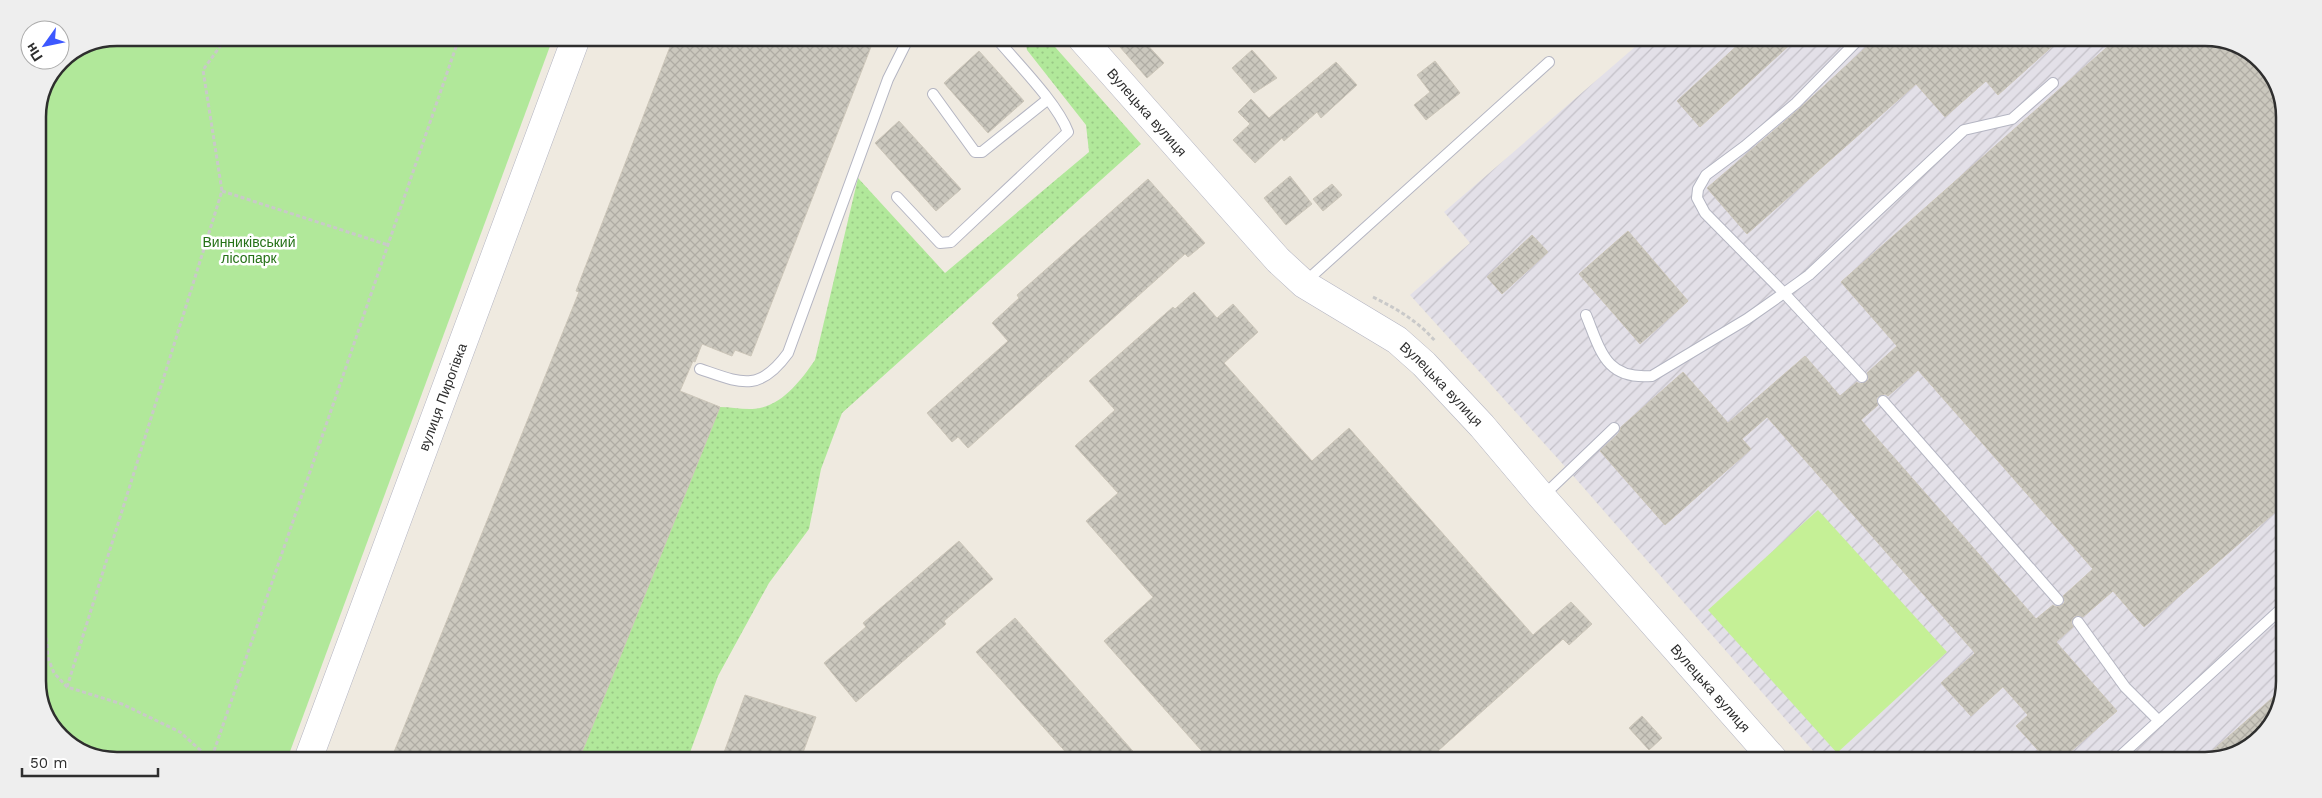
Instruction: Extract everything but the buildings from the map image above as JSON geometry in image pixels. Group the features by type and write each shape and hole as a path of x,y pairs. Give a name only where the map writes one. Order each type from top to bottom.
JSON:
{"street":[{"name":"вулиця Пирогівка","path":"311,752 573,46"},
{"name":"Вулецька вулиця","path":"1092,46 1266,248 1304,284 1397,340 1411,352 1482,426 1542,497 1767,752"}],"lane":[{"path":"700,369 732,380 746,382 760,380 779,365 788,353 888,79 904,46"},
{"path":"897,197 940,243 951,242 1068,132 1064,123 1047,100 1003,46"},
{"path":"1852,46 1796,103 1745,146 1706,175 1698,189 1700,206 1705,213 1784,293 1862,377"},
{"path":"1304,284 1327,260 1548,62"},
{"path":"1586,315 1599,347 1614,370 1636,377 1652,376 1747,319 1809,275 1964,130 2012,119 2053,83"},
{"path":"933,94 975,152 982,152 1047,100"},
{"path":"1883,401 2058,600"},
{"path":"1542,497 1614,428"},
{"path":"2125,752 2276,614"},
{"path":"2078,622 2125,687 2159,721"}],"path":[{"path":"67,687 222,191 203,70 220,46"},
{"path":"212,752 456,46"},
{"path":"222,191 388,245"},
{"path":"46,636 48,658 54,673 67,687 122,704 180,732 204,752"}],"shaded area":[{"path":"1636,46 2205,46 2228,50 2244,58 2261,74 2272,94 2276,112 2276,681 2272,704 2261,724 2248,737 2228,748 2205,752 1814,752 1569,471 1410,295 1470,243 1444,212"}],"green space":[{"name":"Винниківський лісопарк","path":"117,46 550,46 290,752 117,752 94,748 67,731 56,716 49,699 46,686 46,117 52,90 65,70 70,70 70,65 90,52"},
{"path":"1026,46 1054,46 1141,144 842,413 821,469 809,529 769,583 718,676 690,752 582,752 720,407 750,409 769,405 785,396 815,360 858,178 945,273 1089,152 1086,125 1027,50"},
{"path":"1818,510 1947,652 1836,752 1708,610"}]}
